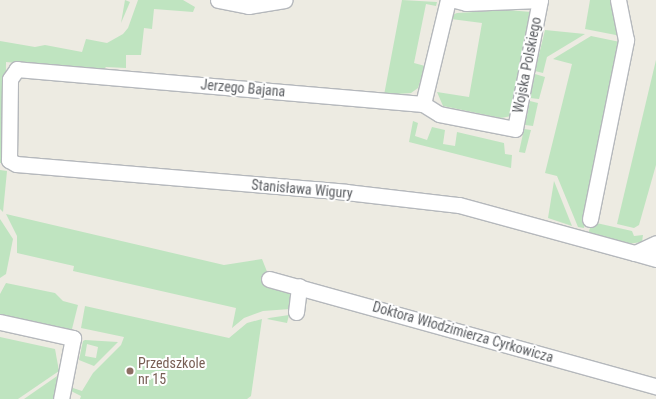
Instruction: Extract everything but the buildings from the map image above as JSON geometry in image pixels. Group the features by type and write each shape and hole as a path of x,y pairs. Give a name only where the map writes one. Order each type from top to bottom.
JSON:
{"street":[{"path":"218,0 248,6 285,0"},
{"path":"423,104 448,0"},
{"path":"456,0 466,3 540,0"},
{"name":"Wojska Polskiego","path":"514,129 540,0"},
{"path":"590,219 626,40 618,0"},
{"name":"Jerzego Bajana","path":"9,117 10,78 17,69 423,104 440,114 514,129"},
{"name":"Stanisława Wigury","path":"9,117 9,160 12,164 346,192 459,205 656,259"},
{"path":"635,253 656,243"},
{"name":"Doktora Włodzimierza Cyrkowicza","path":"269,279 299,286 656,386"},
{"path":"296,312 299,286"},
{"path":"0,322 73,338 61,399"}],"green space":[{"path":"125,0 130,2 121,23"},
{"path":"138,0 183,0 195,7 193,12 154,9 152,29 144,28 141,55 126,55 126,68 106,67 102,71 6,62 5,163 0,163 0,41 35,47 45,45 82,52 86,39 107,43 123,34 128,28"},
{"path":"402,0 437,2 436,6 426,4 414,63 425,66 418,88 411,93 384,95"},
{"path":"590,0 614,0 621,36 585,29"},
{"path":"507,10 531,12 511,116 501,118 443,106 437,92 469,97 482,23 451,19 452,15 457,13"},
{"path":"545,30 585,34 547,57 543,73 535,71"},
{"path":"591,36 620,42 584,228 578,227 557,176 545,173 572,64 553,59"},
{"path":"656,60 656,165 639,225 634,228 617,224"},
{"path":"535,74 545,77 539,99 530,98"},
{"path":"530,101 538,103 533,126 525,125"},
{"path":"413,121 418,123 415,136 427,140 432,127 445,130 443,144 455,146 457,132 504,143 505,154 512,155 511,168 409,142"},
{"path":"524,129 531,130 525,153 519,152"},
{"path":"0,170 7,171 3,212 0,209"},
{"path":"554,181 572,226 548,218"},
{"path":"6,214 224,265 262,259 268,274 292,289 290,309 263,311 244,318 232,328 236,308 73,271 74,266 17,253 17,236"},
{"path":"0,219 13,239 6,274 0,278"},
{"path":"592,222 632,231 634,236 643,235 642,242 627,244 588,234"},
{"path":"6,283 55,293 63,301 78,305 71,333 0,317 0,294"},
{"path":"85,306 229,338 247,323 262,319 251,396 247,399 80,399 81,396 71,391 73,388 82,391 93,373 121,345 124,337 81,328"},
{"path":"289,315 287,323 267,319 269,318"},
{"path":"0,337 55,349 59,371 18,399 0,399"},
{"path":"85,340 118,342 94,366 79,360 83,341","holes":["87,344 98,347 96,358 85,356"]},
{"path":"60,374 55,399 24,399"}],"place":[{"name":"Przedszkole nr 15","path":"130,371"}]}
